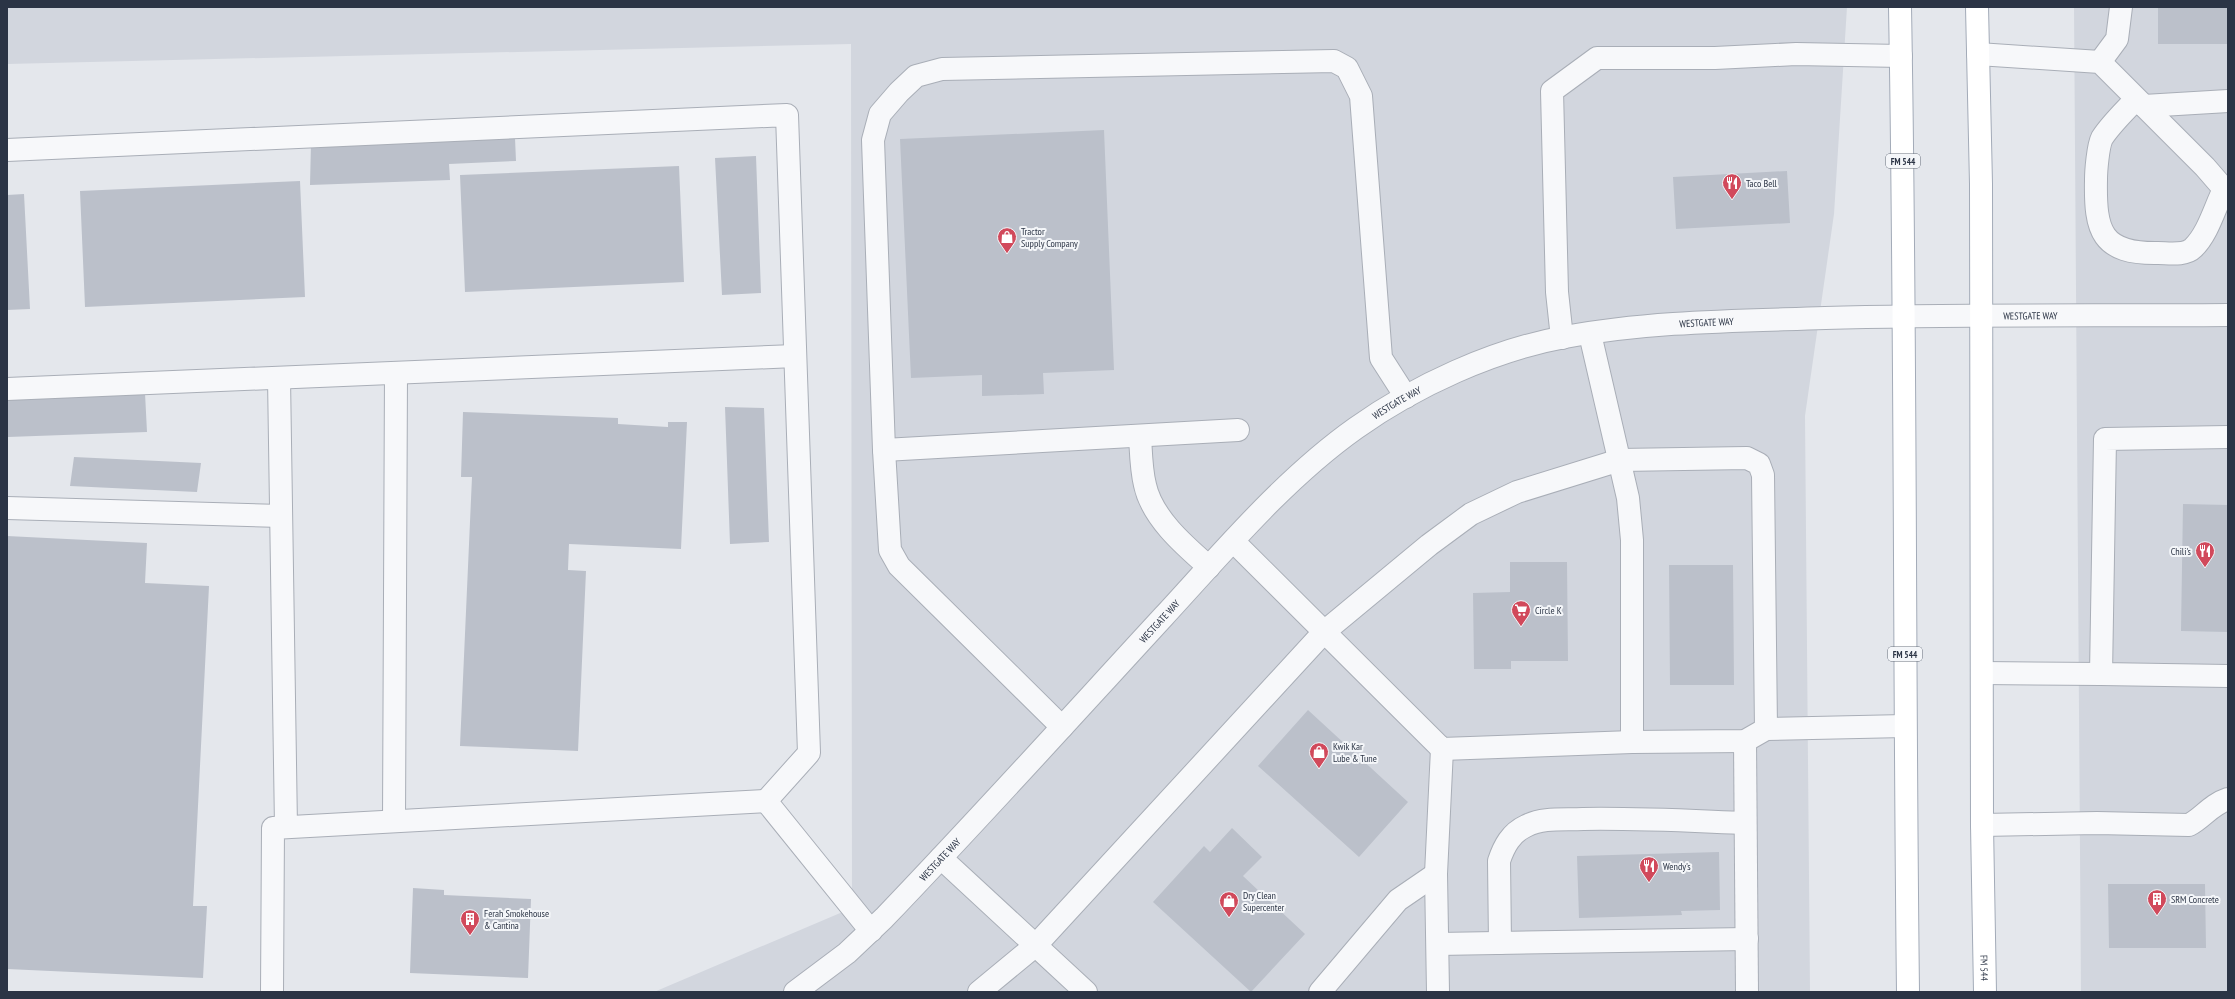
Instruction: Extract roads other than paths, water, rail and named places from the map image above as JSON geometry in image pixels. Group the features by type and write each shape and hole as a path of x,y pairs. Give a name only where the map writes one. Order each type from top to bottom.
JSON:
{"main road":[{"name":"FM 544","path":"1900,7 1905,316 1905,726 1908,992"},
{"name":"FM 544","path":"1977,7 1981,315 1982,825 1985,992"}],"street":[{"path":"2100,62 2117,39 2121,7"},
{"path":"1562,338 1557,292 1552,91 1597,58 1715,58 1796,54 1900,56"},
{"path":"1978,54 2100,62 2140,102 2226,189 2200,240 2192,249 2181,253 2135,254 2116,247 2109,240 2098,222 2095,210 2096,172 2102,139 2140,102 2228,101"},
{"path":"1062,727 899,566 890,550 884,450 873,140 880,114 899,92 916,76 942,69 1334,61 1348,68 1361,96 1381,358 1406,397"},
{"path":"7,150 786,115 808,754 766,801 273,828 272,992"},
{"name":"WESTGATE WAY","path":"795,992 847,953 871,931 941,858 1233,541 1300,473 1354,429 1406,397 1454,373 1513,351 1562,338 1675,323 1905,316 2228,315"},
{"path":"1590,334 1628,498 1632,540 1632,742"},
{"path":"7,389 795,356"},
{"path":"394,821 396,373"},
{"path":"279,378 286,827"},
{"path":"884,450 1238,430"},
{"path":"1140,436 1145,486 1159,516 1180,542 1209,567"},
{"path":"2101,674 2105,439 2228,437"},
{"path":"979,992 1036,945 1324,632 1429,545 1472,514 1518,492 1620,460 1747,458 1759,464 1762,469 1766,729"},
{"path":"7,508 281,516"},
{"path":"1233,541 1442,749 1632,742 1745,741 1766,729 1905,726"},
{"path":"1982,673 2228,676"},
{"path":"1745,741 1747,992"},
{"path":"1438,992 1436,874 1442,749"},
{"path":"1982,825 2097,823 2188,824 2198,820 2207,809 2228,799"},
{"path":"766,801 871,931"},
{"path":"1500,943 1499,861 1503,848 1510,839 1518,830 1527,825 1542,821 1614,819 1745,823"},
{"path":"941,858 1086,992"},
{"path":"1320,992 1398,900 1436,874"},
{"path":"1438,944 1747,939"}],"place":[{"name":"Taco Bell","path":"1732,200"},
{"name":"Tractor Supply Company","path":"1007,254"},
{"name":"Chili's","path":"2205,568"},
{"name":"Circle K","path":"1521,627"},
{"name":"Kwik Kar Lube & Tune","path":"1319,769"},
{"name":"Wendy's","path":"1649,883"},
{"name":"SRM Concrete","path":"2157,916"},
{"name":"Dry Clean Supercenter","path":"1229,918"},
{"name":"Ferah Smokehouse & Cantina","path":"470,936"}]}
